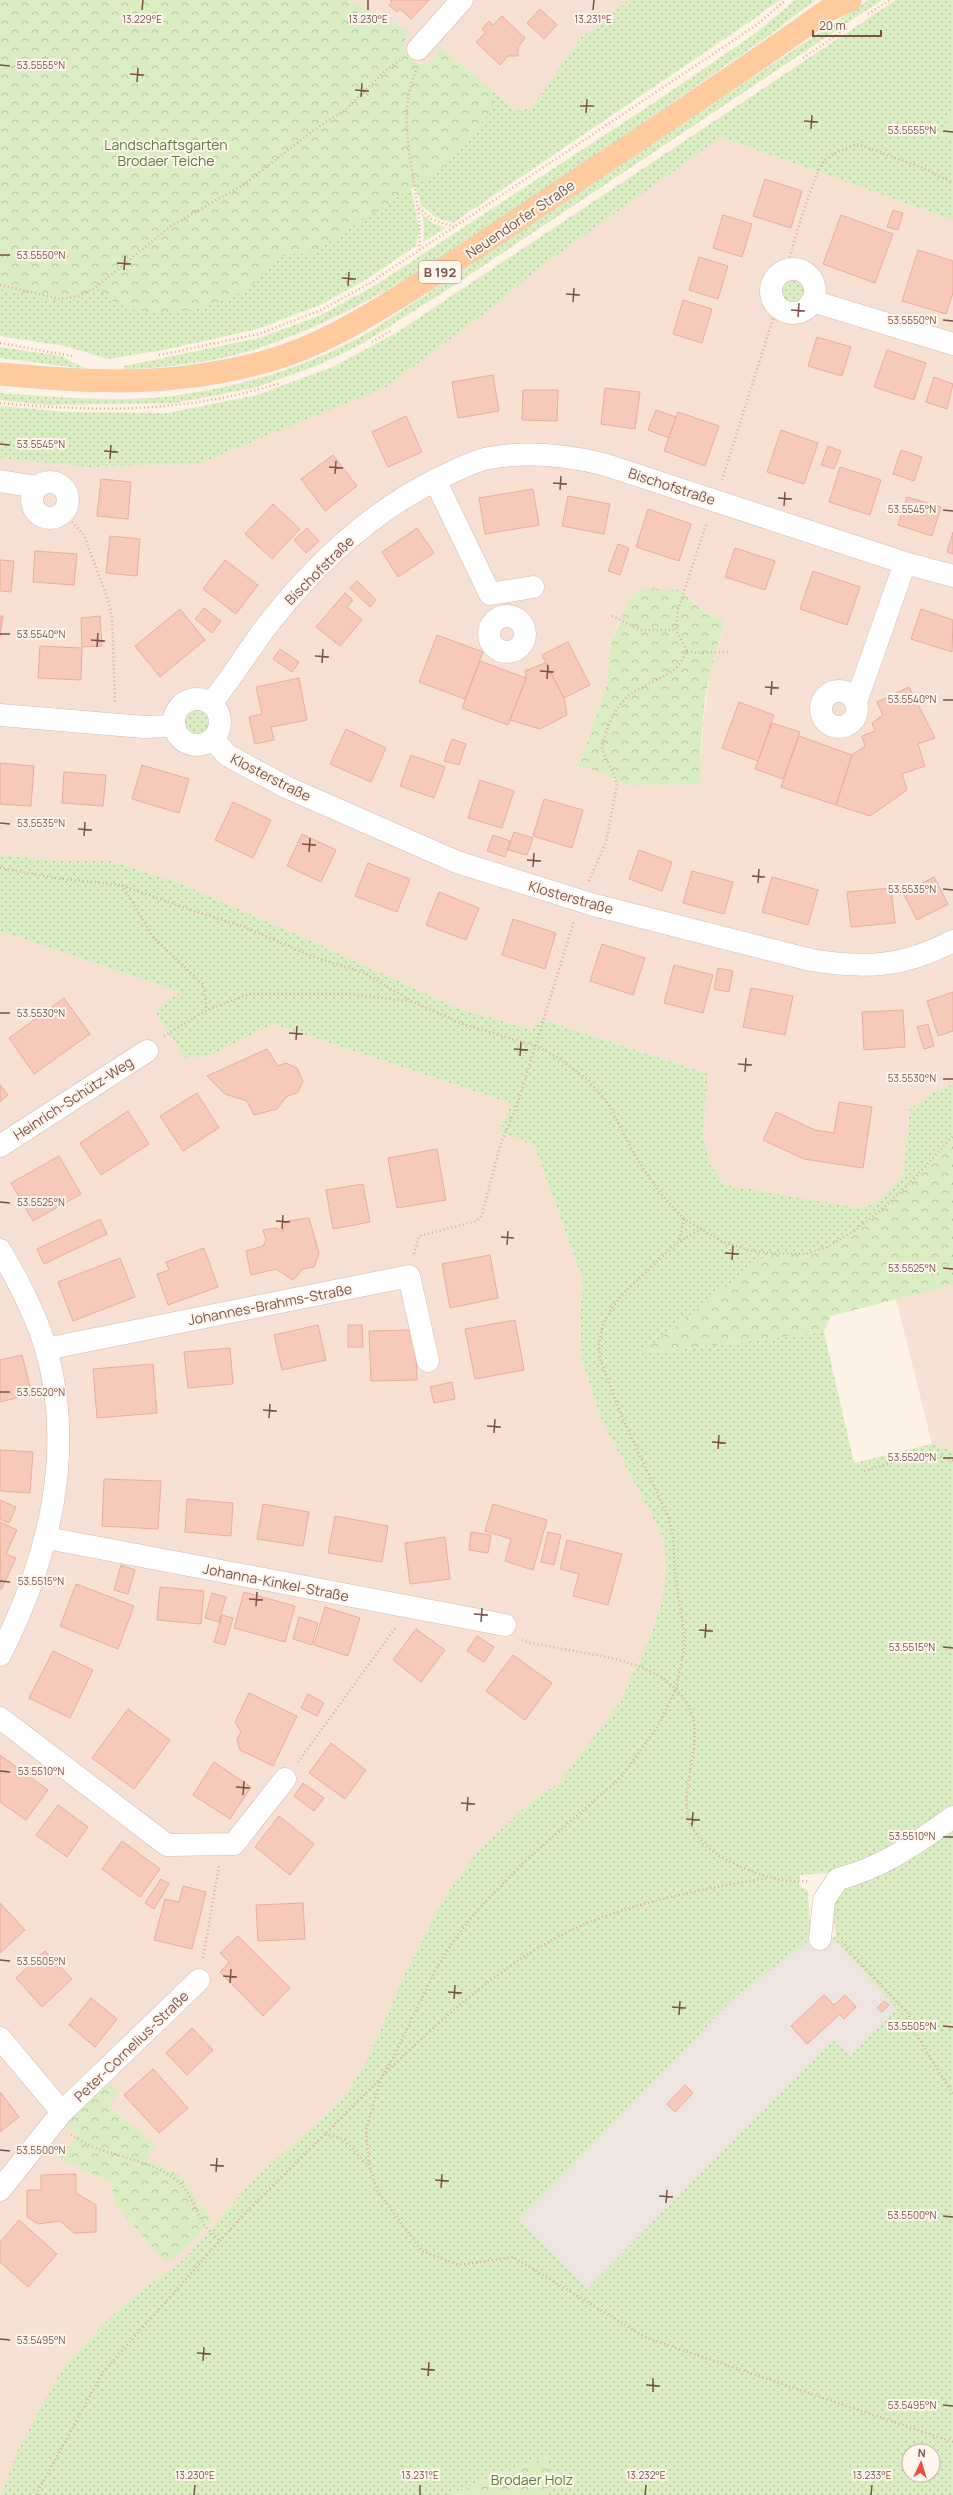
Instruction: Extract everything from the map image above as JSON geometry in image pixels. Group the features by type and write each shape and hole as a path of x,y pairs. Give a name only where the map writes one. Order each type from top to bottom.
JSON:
{"main road":[{"name":"Neuendorfer Straße","path":"0,374 113,383 170,379 225,371 266,361 304,349 370,316 468,254 830,6 850,0"}],"street":[{"path":"418,49 462,0"},
{"path":"790,269 803,272 812,281 814,294 812,301 808,306 796,312 788,312 776,306 773,300 771,286 778,275 790,269"},
{"path":"812,301 953,344"},
{"name":"Bischofstraße","path":"211,703 230,681 272,619 303,581 338,548 375,516 410,493 434,480 488,458 542,454 571,457 603,464 905,563 953,576"},
{"path":"434,480 501,617"},
{"path":"0,481 37,487 52,482 61,486 67,494 69,501 64,513"},
{"path":"856,702 905,563"},
{"path":"490,594 533,587"},
{"path":"196,698 211,703 220,716 218,732 213,739 204,744 188,744 176,733 173,726 176,711 188,700 196,698"},
{"path":"0,715 116,725 173,726"},
{"name":"Klosterstraße","path":"213,739 227,755 286,787 450,858 594,905 811,960 837,964 862,966 895,963 928,954 953,941"},
{"name":"Heinrich-Schütz-Weg","path":"0,1146 147,1051"},
{"path":"0,1250 31,1311 46,1349 55,1393 59,1446 57,1486 47,1538 26,1596 0,1655"},
{"name":"Johannes-Brahms-Straße","path":"46,1349 409,1276 428,1361"},
{"name":"Johanna-Kinkel-Straße","path":"47,1538 505,1625"},
{"path":"0,1718 168,1845 234,1844 286,1779"},
{"path":"820,1934 824,1900 838,1879 865,1872 899,1855 953,1817"},
{"name":"Peter-Cornelius-Straße","path":"0,2190 62,2112 199,1980"},
{"name":"Peter-Cornelius-Straße","path":"0,2038 62,2112"}],"path":[{"path":"154,356 259,334 321,310 370,283 419,252 755,26 786,0"},
{"path":"0,285 61,299 79,296 95,288 170,226 243,185 318,127 345,110 384,72 418,49 420,60 411,81 407,127 411,176 419,208 422,229 419,252"},
{"path":"790,269 789,258 816,178 824,162 838,152 857,144 920,167 953,183"},
{"path":"419,208 433,220 454,228"},
{"path":"715,500 776,306"},
{"path":"0,343 63,352 77,357"},
{"path":"64,513 84,535 108,600 112,616 116,725"},
{"path":"612,616 641,630 676,630"},
{"path":"687,651 697,653 731,652"},
{"path":"0,868 55,878 121,885 242,926 314,957 365,973 411,1001 463,1024 536,1046 557,1057 588,1080 606,1100 637,1159 657,1189 684,1219 700,1230 721,1241 748,1250 769,1253 806,1254 827,1247 854,1231 880,1211 911,1182 953,1136"},
{"path":"121,885 153,937 203,984 207,1010"},
{"path":"147,1051 165,1035 207,1010 249,994 349,994 411,1001"},
{"path":"679,1241 684,1219"},
{"path":"700,1230 679,1241 622,1295 603,1324 599,1343 600,1359 622,1417 667,1514 673,1535 675,1575 684,1632 684,1650 676,1689 658,1726 621,1777 524,1862 481,1906 457,1936 437,1967 394,2056 381,2078 366,2130 369,2165 378,2192 422,2252 459,2265 512,2257 647,2338 953,2442"},
{"path":"864,1471 928,1452 953,1461"},
{"path":"286,1779 410,1607"},
{"path":"523,1641 631,1663 653,1673 676,1689 685,1698 692,1713 695,1738 686,1794 689,1824 705,1846 732,1863 768,1878 799,1882 838,1879"},
{"path":"199,1980 223,1844"},
{"path":"36,2495 103,2372 219,2240 381,2078 469,1997 549,1943 591,1922 634,1906 691,1892 768,1878"},
{"path":"820,1934 836,1936 907,2013 923,2046 953,2094"},
{"path":"324,2134 343,2139 369,2165"},
{"path":"85,2145 141,2162 174,2179 183,2187 205,2226 219,2240"}],"shaded area":[{"path":"347,0 629,0 581,38 532,109 515,110 441,48 431,62 426,65 412,59 406,53 404,41 411,32"},
{"path":"721,137 953,220 953,1084 933,1093 910,1109 903,1176 875,1204 860,1208 726,1185 711,1166 703,1136 708,1074 537,1018 533,1030 457,1008 316,943 179,883 111,861 59,861 0,855 0,458 87,467 198,464 386,387 490,309 540,267","holes":["679,590 706,614 726,620 711,667 703,723 700,784 630,786 590,769 578,767 606,688 611,642 619,621 623,620 627,610"]},
{"path":"0,931 182,992 168,1030 169,1034 209,1056 273,1024 511,1103 499,1132 534,1145 583,1280 580,1316 582,1360 602,1421 662,1535 668,1554 666,1592 641,1661 634,1669 622,1700 559,1783 529,1804 478,1851 445,1897 403,1978 369,2057 345,2096 323,2118 254,2179 186,2258 144,2289 113,2315 64,2366 0,2495","holes":["106,2080 107,2104 155,2145 144,2159 180,2175 212,2220 183,2251 116,2205 111,2183 57,2158 78,2136"]},
{"path":"953,1285 953,1451 932,1444 896,1299"},
{"path":"811,1939 831,1939 840,1945 896,2009 849,2056 833,2040 587,2290 519,2220 735,1997"}],"green space":[{"name":"Landschaftsgarten Brodaer Teiche","path":"0,0 347,0 412,32 405,39 404,43 406,52 416,62 409,177 419,229 416,246 367,279 320,305 257,329 168,349 108,359 65,346 0,336"},
{"name":"Landschaftsgarten Brodaer Teiche","path":"0,0 347,0 412,32 406,35 404,48 410,57 418,63 426,65 431,62 441,48 492,91 493,110 441,169 309,255 288,254 281,257 251,285 236,295 217,303 196,309 174,312 151,312 131,309 113,301 99,289 88,296 77,300 64,301 40,298 3,289 0,292"},
{"path":"629,0 779,0 751,21 453,223 435,217 422,206 415,186 426,65 431,62 441,48 515,110 531,109 581,38"},
{"path":"795,0 815,0 771,34 507,214 441,257 373,297 302,332 248,352 194,363 122,370 125,366 260,338 321,315 371,288 658,100 756,33"},
{"path":"869,0 882,0 450,288 360,345 316,366 257,387 175,403 49,405 0,400 0,393 65,398 108,399 173,396 250,381 300,365 324,355 371,331"},
{"path":"896,0 953,0 953,111 940,134 953,142 953,220 721,137 540,267 490,309 386,387 198,464 87,467 0,458 0,406 67,412 168,413 257,395 335,366 396,333"},
{"path":"953,111 953,142 940,134"},
{"path":"422,214 432,223 446,228 423,242 424,228"},
{"path":"793,279 802,282 805,291 802,300 793,303 784,300 781,291 784,282"},
{"path":"0,347 61,356 87,369 0,358"},
{"path":"646,588 679,590 706,614 726,620 713,659 705,700 701,742 701,784 630,786 590,769 578,767 606,688 611,642 633,594"},
{"path":"196,707 206,712 211,722 206,732 196,737 186,732 181,722 186,712"},
{"path":"0,855 59,861 111,861 179,883 316,943 457,1008 533,1030 537,1018 708,1074 703,1136 711,1166 726,1185 860,1208 875,1204 903,1176 910,1109 933,1093 953,1084 953,1136 911,1182 880,1211 854,1231 827,1247 806,1254 769,1253 641,1354 824,1332 854,1463 932,1444 953,1451 953,1808 893,1852 840,1872 800,1875 799,1885 808,1891 811,1939 735,1997 519,2220 587,2289 833,2040 850,2056 896,2009 840,1945 831,1939 836,1936 831,1902 850,1881 953,1823 953,2495 547,2495 548,2456 447,2495 1,2495 19,2448 64,2366 113,2315 144,2289 186,2258 254,2179 323,2118 345,2096 369,2057 403,1978 445,1897 478,1851 529,1804 559,1783 622,1700 634,1669 641,1661 658,1614 665,1584 666,1568 662,1535 602,1421 582,1360 580,1316 583,1280 534,1145 499,1132 511,1103 273,1024 209,1056 185,1058 155,1011 181,992 0,931"},
{"path":"953,1136 953,1285 831,1316 824,1332 640,1354 769,1253 806,1254 827,1247 854,1231 880,1211 911,1183"},
{"path":"106,2080 120,2093 108,2105 156,2145 145,2159 180,2175 212,2220 183,2251 166,2263 116,2205 111,2183 57,2158 78,2136 64,2123"},
{"name":"Brodaer Holz","path":"549,2456 547,2495 447,2495"}],"building":[{"path":"390,0 429,0 411,19 400,9 397,12 389,5 392,2"},
{"path":"540,9 557,25 544,39 527,23"},
{"path":"502,16 525,38 518,47 518,56 508,56 500,65 476,42 485,33 482,29 489,21 493,25"},
{"path":"765,179 802,191 791,228 753,216"},
{"path":"893,210 903,213 898,230 887,227"},
{"path":"723,215 752,224 742,257 713,248"},
{"path":"841,215 893,234 875,283 823,264"},
{"path":"918,250 953,261 953,293 946,314 902,301"},
{"path":"699,257 728,266 718,299 689,290"},
{"path":"683,300 712,309 702,343 673,334"},
{"path":"817,337 851,347 842,376 808,366"},
{"path":"887,350 926,363 914,400 874,387"},
{"path":"493,375 499,411 458,418 452,382"},
{"path":"934,377 953,384 947,409 926,402"},
{"path":"605,388 640,392 635,429 601,424"},
{"path":"523,390 558,390 557,421 522,420"},
{"path":"656,410 676,417 669,438 648,430"},
{"path":"678,412 719,426 705,466 664,451"},
{"path":"406,416 422,452 388,467 372,432"},
{"path":"781,430 818,443 804,484 767,472"},
{"path":"828,446 841,451 834,469 821,465"},
{"path":"901,450 922,457 914,481 893,474"},
{"path":"333,455 357,486 325,511 301,479"},
{"path":"840,467 881,480 870,515 829,502"},
{"path":"101,479 131,482 128,519 97,516"},
{"path":"533,489 539,525 485,534 479,498"},
{"path":"568,496 610,504 604,534 562,526"},
{"path":"907,497 941,507 932,536 898,525"},
{"path":"273,504 300,529 272,559 245,534"},
{"path":"648,509 691,524 679,561 636,547"},
{"path":"307,528 319,541 306,553 294,540"},
{"path":"417,528 434,553 398,577 382,552"},
{"path":"953,532 953,554 947,552"},
{"path":"110,536 140,539 137,576 106,573"},
{"path":"618,544 629,548 620,575 608,571"},
{"path":"735,548 775,561 765,590 725,577"},
{"path":"35,551 77,554 74,585 33,582"},
{"path":"0,560 14,561 11,592 0,591"},
{"path":"225,560 258,585 236,614 203,589"},
{"path":"813,571 860,587 847,625 800,609"},
{"path":"357,581 376,600 370,607 350,588"},
{"path":"345,593 353,600 347,607 362,620 340,646 316,627"},
{"path":"204,608 221,621 212,633 195,619"},
{"path":"180,609 205,640 160,677 135,646"},
{"path":"921,609 953,620 952,652 911,639"},
{"path":"0,616 3,616 0,636"},
{"path":"100,616 102,646 82,647 81,618"},
{"path":"437,635 483,652 465,699 419,682"},
{"path":"568,642 590,685 564,698 542,655"},
{"path":"40,646 82,648 81,680 38,678"},
{"path":"280,649 299,662 292,672 273,659"},
{"path":"480,661 526,678 508,725 462,708"},
{"path":"545,663 564,698 567,715 540,729 510,720 526,678 525,671"},
{"path":"299,678 307,720 271,727 274,740 255,744 249,717 262,714 256,687"},
{"path":"909,687 935,738 918,744 925,766 902,774 907,790 870,816 836,805 852,755 865,746 862,736 875,731 872,723 883,715 877,702"},
{"path":"739,702 774,715 758,761 722,748"},
{"path":"772,723 800,732 783,779 755,769"},
{"path":"346,729 386,748 371,782 330,764"},
{"path":"799,736 852,755 836,805 781,787"},
{"path":"452,739 466,744 459,765 444,761"},
{"path":"411,755 445,767 434,798 400,786"},
{"path":"0,763 34,766 31,806 0,804"},
{"path":"142,765 189,779 179,813 132,799"},
{"path":"64,772 106,775 103,806 62,803"},
{"path":"480,780 514,791 502,828 468,818"},
{"path":"544,799 583,810 572,848 533,836"},
{"path":"233,802 271,820 253,858 215,840"},
{"path":"514,832 533,838 527,855 508,850"},
{"path":"302,834 336,850 321,882 287,866"},
{"path":"493,835 510,841 505,857 487,851"},
{"path":"639,850 672,862 662,891 629,879"},
{"path":"368,863 410,879 397,912 355,896"},
{"path":"692,871 733,882 724,914 683,903"},
{"path":"772,877 818,890 808,925 762,912"},
{"path":"934,877 948,904 917,920 903,893"},
{"path":"891,888 895,923 851,927 847,892"},
{"path":"439,892 479,908 466,940 426,925"},
{"path":"513,919 556,933 545,969 502,955"},
{"path":"602,944 645,958 633,995 590,981"},
{"path":"674,965 713,975 703,1013 664,1003"},
{"path":"718,968 733,971 729,992 714,989"},
{"path":"751,988 793,996 785,1035 743,1027"},
{"path":"953,992 953,1031 938,1036 927,1001"},
{"path":"64,998 90,1034 34,1074 9,1038"},
{"path":"903,1010 905,1047 864,1050 862,1012"},
{"path":"928,1024 934,1046 924,1049 917,1027"},
{"path":"267,1049 278,1066 286,1063 297,1068 303,1081 298,1092 286,1097 277,1109 254,1115 247,1101 225,1094 207,1076"},
{"path":"0,1085 8,1095 0,1102"},
{"path":"197,1093 219,1128 183,1151 160,1116"},
{"path":"839,1102 872,1107 863,1168 804,1159 763,1140 776,1112 815,1130 834,1133"},
{"path":"128,1111 149,1144 101,1175 80,1143"},
{"path":"437,1149 446,1200 397,1208 388,1158"},
{"path":"59,1156 81,1194 33,1221 11,1183"},
{"path":"363,1184 370,1222 333,1229 326,1190"},
{"path":"309,1218 319,1253 314,1267 303,1269 293,1280 276,1269 251,1275 246,1251 263,1246 266,1240 263,1230 276,1228 283,1231 286,1221"},
{"path":"100,1219 107,1234 44,1264 37,1249"},
{"path":"204,1248 218,1287 168,1305 157,1274 169,1270 166,1262"},
{"path":"490,1255 498,1298 450,1308 442,1264"},
{"path":"120,1258 135,1297 73,1321 58,1282"},
{"path":"515,1320 524,1370 475,1379 465,1329"},
{"path":"318,1325 326,1360 282,1370 274,1335"},
{"path":"348,1325 362,1325 363,1347 348,1347"},
{"path":"415,1330 417,1380 371,1381 369,1331"},
{"path":"230,1348 233,1384 188,1388 184,1352"},
{"path":"22,1355 32,1394 0,1402 0,1360"},
{"path":"153,1364 157,1413 97,1418 93,1369"},
{"path":"452,1382 455,1399 434,1403 430,1387"},
{"path":"0,1450 33,1452 30,1493 0,1491"},
{"path":"104,1479 161,1481 158,1529 102,1526"},
{"path":"187,1499 233,1503 231,1536 185,1532"},
{"path":"0,1500 16,1507 9,1523 0,1519"},
{"path":"263,1504 309,1512 303,1546 257,1539"},
{"path":"493,1504 547,1520 533,1570 505,1561 511,1539 485,1531"},
{"path":"335,1516 388,1526 382,1562 328,1553"},
{"path":"0,1522 17,1530 6,1554 16,1558 1,1590"},
{"path":"471,1532 491,1535 488,1553 469,1550"},
{"path":"548,1532 561,1535 554,1565 541,1562"},
{"path":"445,1537 450,1579 410,1584 405,1543"},
{"path":"567,1540 622,1554 608,1605 573,1596 579,1574 560,1569"},
{"path":"121,1565 135,1570 128,1594 114,1590"},
{"path":"76,1584 134,1606 118,1649 60,1626"},
{"path":"160,1587 204,1591 201,1624 157,1620"},
{"path":"244,1592 295,1606 285,1642 234,1628"},
{"path":"212,1593 226,1597 219,1622 205,1618"},
{"path":"325,1607 360,1618 348,1656 314,1645"},
{"path":"222,1615 233,1618 225,1645 214,1642"},
{"path":"299,1617 318,1623 312,1645 293,1639"},
{"path":"416,1629 445,1650 421,1682 393,1660"},
{"path":"477,1636 494,1647 484,1662 467,1651"},
{"path":"53,1651 93,1670 70,1718 29,1698"},
{"path":"513,1655 552,1683 525,1720 486,1691"},
{"path":"249,1693 297,1716 273,1766 240,1750 237,1739 241,1732 235,1722"},
{"path":"308,1694 324,1703 317,1716 301,1708"},
{"path":"128,1709 170,1740 134,1789 92,1758"},
{"path":"331,1743 366,1770 345,1799 309,1773"},
{"path":"0,1755 48,1790 26,1820 0,1802"},
{"path":"214,1762 251,1787 230,1819 193,1795"},
{"path":"303,1783 324,1798 314,1811 294,1796"},
{"path":"58,1805 88,1827 67,1857 36,1835"},
{"path":"279,1816 314,1844 290,1875 255,1847"},
{"path":"122,1841 160,1869 140,1897 102,1869"},
{"path":"161,1879 169,1884 154,1909 145,1903"},
{"path":"183,1886 206,1892 192,1949 154,1940 165,1899 179,1902"},
{"path":"0,1903 25,1930 0,1953"},
{"path":"303,1903 305,1939 258,1941 256,1905"},
{"path":"238,1936 290,1988 263,2016 220,1972 229,1962 220,1953"},
{"path":"45,1951 72,1979 42,2007 16,1978"},
{"path":"824,1995 834,2005 845,1995 856,2007 844,2019 840,2014 807,2044 791,2026"},
{"path":"91,1998 117,2019 95,2047 69,2025"},
{"path":"884,2001 889,2005 882,2012 877,2008"},
{"path":"192,2028 213,2050 187,2075 166,2053"},
{"path":"153,2069 188,2108 159,2133 124,2095"},
{"path":"685,2085 693,2093 675,2112 667,2104"},
{"path":"0,2092 19,2117 0,2132"},
{"path":"76,2174 76,2193 96,2205 96,2232 74,2233 60,2221 38,2224 27,2217 27,2190 41,2190 41,2175"},
{"path":"19,2220 57,2254 28,2287 0,2262 0,2242"}]}
